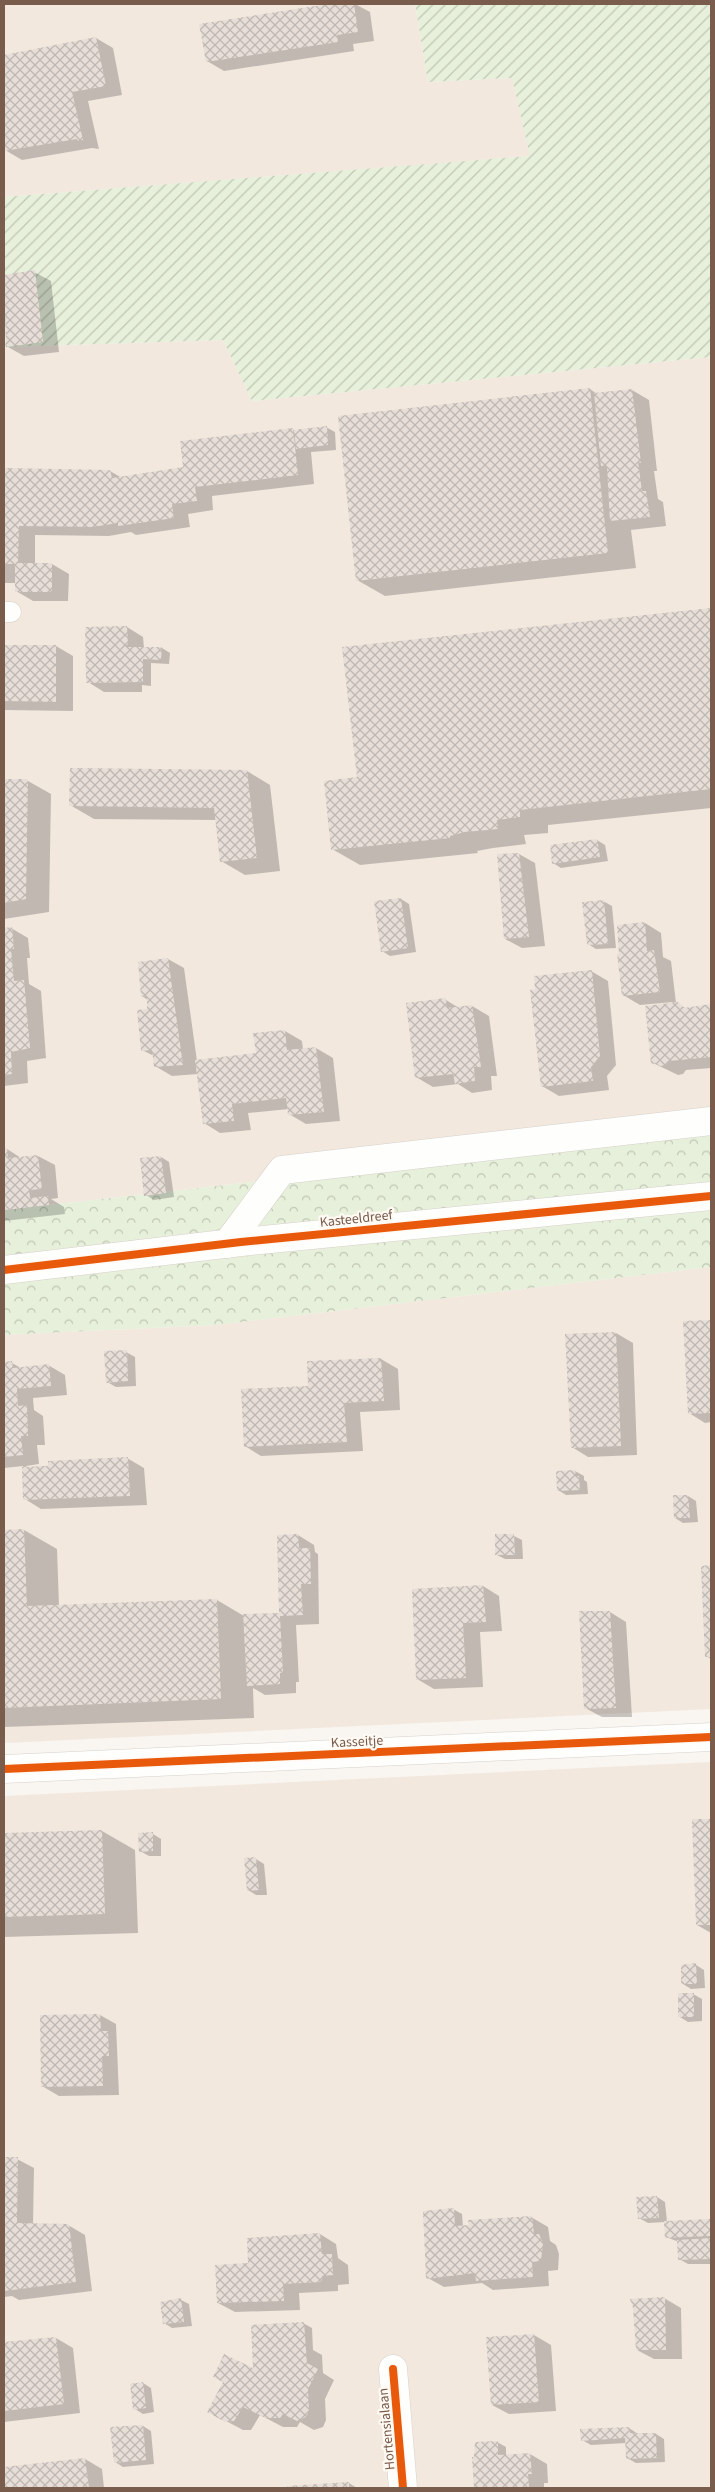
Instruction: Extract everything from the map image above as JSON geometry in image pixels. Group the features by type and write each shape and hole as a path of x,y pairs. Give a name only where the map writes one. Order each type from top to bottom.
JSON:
{"street":[{"path":"227,1244 282,1170 711,1121"},
{"name":"Kasteeldreef","path":"4,1270 227,1244 711,1196"},
{"name":"Kasseitje","path":"4,1769 711,1737"},
{"name":"Hortensialaan","path":"393,2369 403,2488"}],"shaded area":[{"path":"4,4 415,4 428,82 512,78 531,156 4,197"},
{"path":"223,340 252,401 711,357 711,1130 4,1210 4,347"},
{"path":"711,1267 711,1709 4,1743 4,1335 216,1325"},
{"path":"711,1762 711,2488 4,2488 4,1796"}],"green space":[{"path":"415,4 711,4 711,357 252,401 223,340 4,347 4,197 530,156 512,78 428,82"},
{"path":"711,1130 711,1267 216,1325 4,1335 4,1210"}],"building":[{"path":"328,4 354,4 358,32 337,35 338,42 206,62 199,24"},
{"path":"96,37 106,86 72,92 83,140 78,141 77,139 4,151 4,55"},
{"path":"35,270 43,342 6,347 4,275"},
{"path":"590,388 608,553 356,581 338,416"},
{"path":"632,389 641,463 638,462 642,491 646,491 650,517 610,521 607,466 601,466 594,393"},
{"path":"327,426 328,445 296,449 294,430"},
{"path":"293,428 298,475 195,487 197,501 172,504 174,518 118,526 118,523 92,527 19,526 18,563 52,563 52,592 15,592 15,564 4,564 4,468 110,470 112,478 183,467 180,441"},
{"path":"711,608 711,789 520,810 520,817 497,820 498,829 465,832 450,836 450,838 331,850 324,781 357,777 342,647"},
{"path":"127,626 128,644 125,647 162,647 161,660 143,659 143,682 86,683 85,627"},
{"path":"4,645 56,645 56,702 4,701"},
{"path":"70,768 247,770 257,858 220,862 214,808 69,806"},
{"path":"4,779 28,779 26,899 4,903"},
{"path":"597,839 600,857 552,864 550,845"},
{"path":"519,853 529,937 504,939 497,854"},
{"path":"401,898 408,948 381,952 374,901"},
{"path":"604,900 608,944 587,945 582,902"},
{"path":"645,922 647,951 654,950 660,992 622,996 617,954 619,954 617,925"},
{"path":"12,927 14,949 11,949 14,981 24,980 30,1048 11,1052 12,1074 4,1075 4,928"},
{"path":"168,958 183,1065 154,1067 152,1050 141,1051 137,1010 147,1009 147,996 141,997 138,962"},
{"path":"592,970 600,1056 591,1067 593,1081 541,1087 530,990 535,989 534,976"},
{"path":"446,998 447,1008 472,1005 481,1067 474,1067 475,1081 455,1084 453,1074 415,1078 406,1003"},
{"path":"678,1002 684,1008 711,1004 711,1057 669,1061 666,1065 660,1066 656,1063 651,1064 645,1006"},
{"path":"285,1030 287,1050 316,1047 324,1112 288,1115 286,1098 232,1104 234,1121 203,1124 195,1060 256,1053 253,1033"},
{"path":"4,1148 7,1148 8,1158 38,1155 42,1189 29,1190 30,1198 48,1196 49,1205 4,1210"},
{"path":"161,1156 166,1193 144,1196 140,1158"},
{"path":"711,1320 711,1413 688,1414 683,1321"},
{"path":"616,1332 621,1446 571,1448 565,1334"},
{"path":"127,1350 128,1381 106,1383 104,1351"},
{"path":"381,1358 384,1401 344,1403 347,1442 244,1447 241,1389 308,1386 307,1361"},
{"path":"12,1361 13,1368 49,1364 51,1386 17,1389 18,1406 27,1405 28,1436 21,1436 23,1455 4,1457 4,1362"},
{"path":"128,1457 130,1496 23,1500 22,1467 48,1466 48,1461"},
{"path":"575,1470 576,1476 579,1476 580,1490 557,1491 556,1471"},
{"path":"673,1495 688,1495 690,1518 674,1518"},
{"path":"24,1529 27,1606 217,1599 221,1699 4,1708 4,1530"},
{"path":"298,1534 299,1548 310,1548 311,1584 301,1584 303,1615 280,1616 283,1673 280,1673 280,1684 247,1686 243,1614 279,1613 277,1535"},
{"path":"495,1534 514,1534 515,1555 495,1555"},
{"path":"711,1565 711,1657 705,1657 701,1566"},
{"path":"483,1585 486,1622 463,1623 466,1678 416,1680 412,1589"},
{"path":"579,1611 610,1611 616,1708 584,1709"},
{"path":"692,1819 711,1819 711,1925 696,1925"},
{"path":"102,1830 105,1914 4,1917 4,1833"},
{"path":"153,1832 153,1851 139,1852 138,1833"},
{"path":"256,1857 259,1890 247,1891 244,1858"},
{"path":"696,1963 697,1984 681,1984 681,1965"},
{"path":"678,1993 694,1993 694,2017 678,2017"},
{"path":"100,2014 101,2031 108,2031 109,2056 102,2056 103,2086 41,2087 40,2015"},
{"path":"4,2157 18,2157 17,2223 69,2224 76,2282 4,2291"},
{"path":"657,2196 659,2218 638,2219 636,2197"},
{"path":"454,2208 455,2226 469,2225 468,2220 532,2216 534,2234 539,2234 543,2243 541,2261 532,2262 533,2277 476,2281 475,2273 426,2279 423,2211"},
{"path":"711,2219 711,2236 665,2238 664,2221"},
{"path":"320,2233 322,2254 332,2254 333,2275 322,2276 322,2282 283,2284 284,2301 217,2303 215,2265 248,2263 247,2238"},
{"path":"711,2238 711,2259 678,2260 677,2240"},
{"path":"665,2297 666,2350 636,2350 633,2308 630,2299"},
{"path":"181,2298 184,2322 163,2324 160,2302"},
{"path":"304,2322 307,2363 318,2369 308,2389 309,2411 306,2417 297,2421 283,2414 280,2418 266,2418 243,2407 234,2421 225,2422 207,2412 223,2382 213,2377 224,2354 253,2368 251,2325"},
{"path":"534,2334 539,2402 491,2405 486,2337"},
{"path":"56,2337 64,2404 4,2411 4,2342"},
{"path":"143,2382 146,2408 133,2410 130,2384"},
{"path":"143,2425 146,2460 114,2463 110,2427"},
{"path":"630,2427 630,2433 656,2433 657,2458 626,2459 625,2438 581,2441 580,2429"},
{"path":"498,2441 498,2455 530,2453 532,2474 528,2474 529,2488 474,2488 472,2457 474,2457 475,2442"},
{"path":"85,2458 89,2488 4,2488 4,2467"},
{"path":"349,2482 349,2488 288,2488 287,2486"}],"cycle path":[{"path":"4,1270 241,1242 711,1196"},
{"path":"4,1769 711,1737"},
{"path":"393,2369 403,2488"}]}
